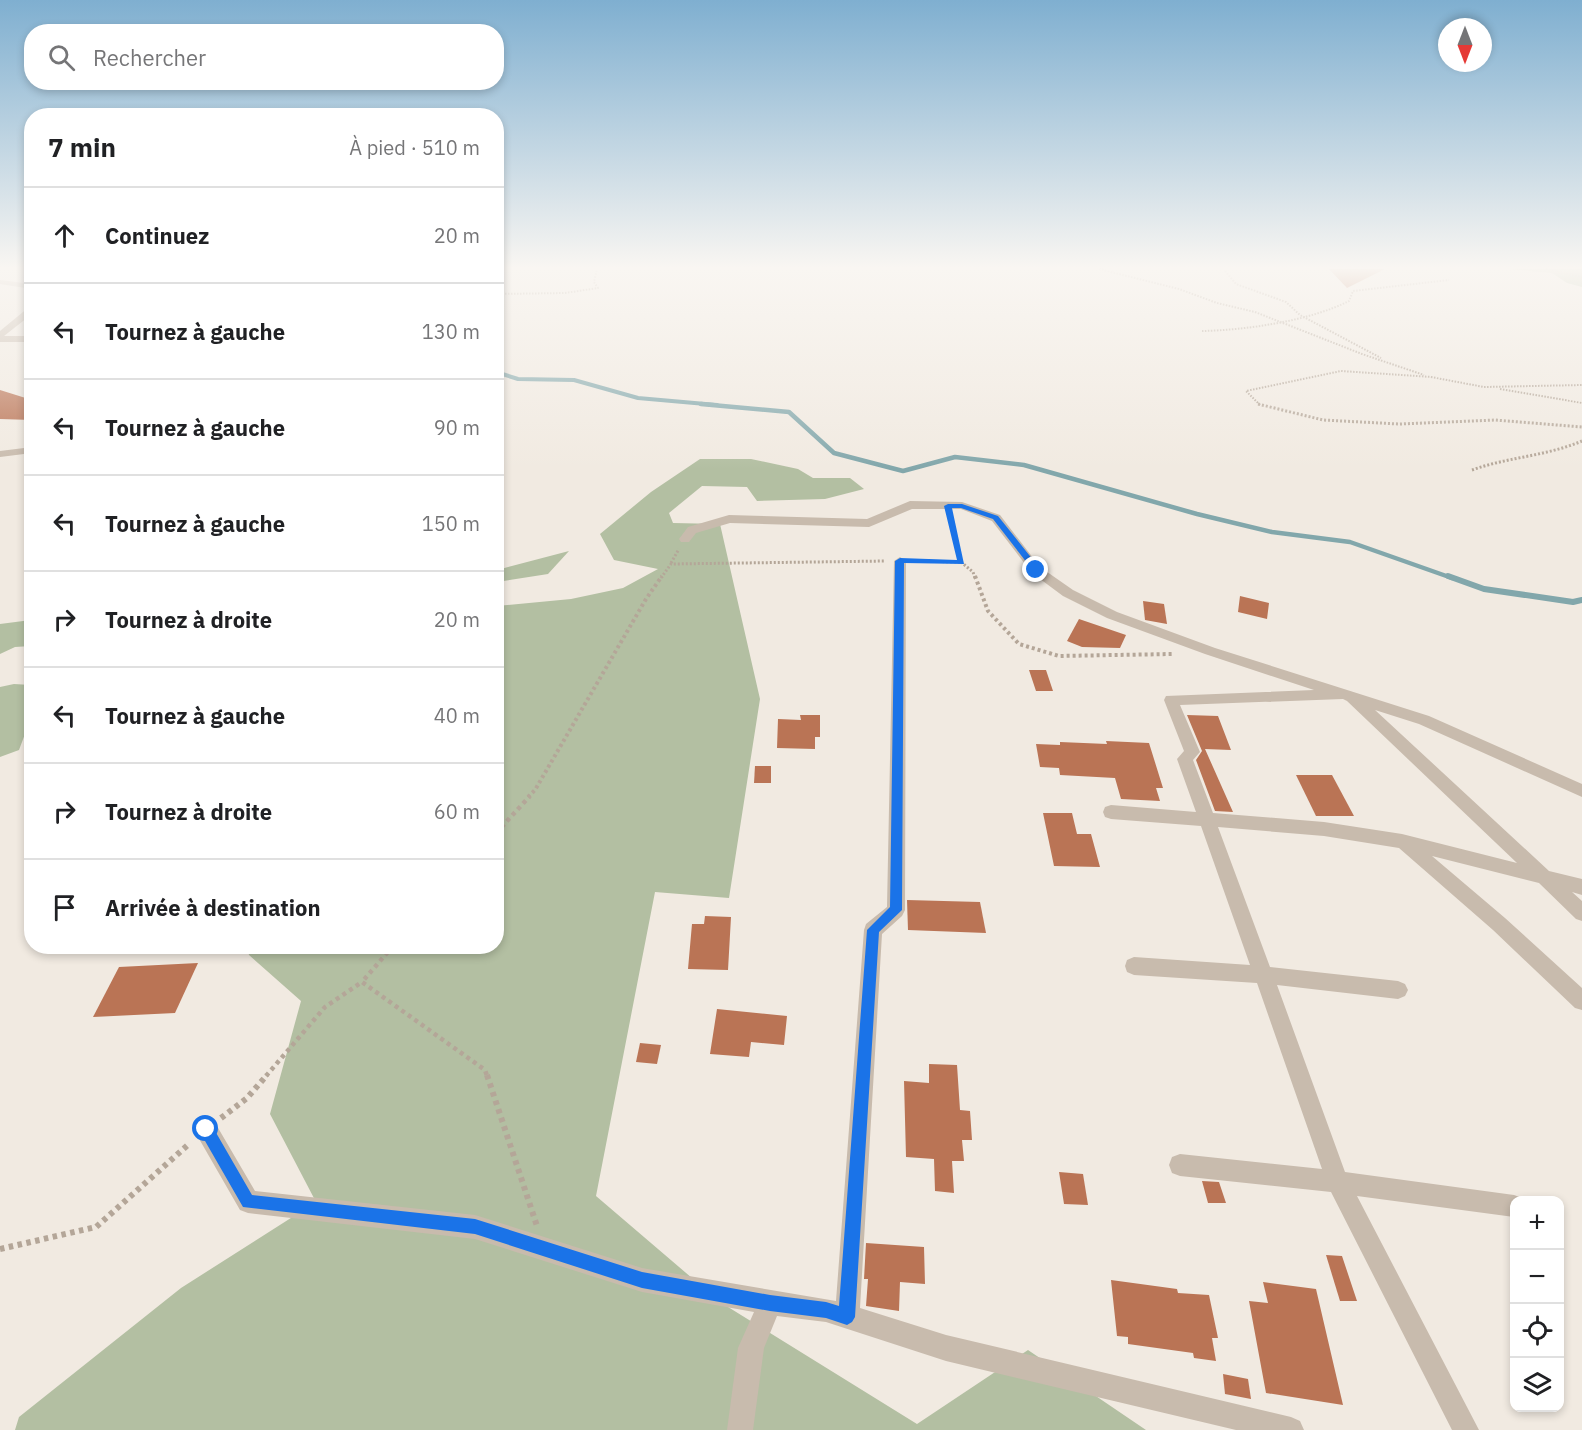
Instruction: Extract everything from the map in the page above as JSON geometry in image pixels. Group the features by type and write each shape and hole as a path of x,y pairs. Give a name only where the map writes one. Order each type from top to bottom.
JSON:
{"street":[{"path":"0,337 24,338"},
{"path":"0,454 24,451"},
{"path":"685,539 692,530 729,519 869,523 910,505 962,506 996,518 1036,570 1068,593 1112,615 1186,642 1424,720 1582,791"},
{"path":"847,1317 873,930 896,910 900,561"},
{"path":"1466,1430 1338,1182 1185,759 1192,752 1172,700 1349,694 1582,913"},
{"path":"1111,812 1324,829 1402,841 1582,887"},
{"path":"1402,841 1500,924 1582,1001"},
{"path":"1134,966 1263,975 1398,990"},
{"path":"206,1129 248,1202 475,1227 642,1280 770,1303 826,1310 946,1348 1291,1430"},
{"path":"1180,1165 1338,1182 1510,1205"},
{"path":"740,1430 751,1348 770,1303"}],"path":[{"path":"1314,336 1432,377 1466,385 1493,387 1582,385"},
{"path":"1339,336 1387,361"},
{"path":"1432,377 1341,371 1329,375 1269,384 1246,391 1259,405 1323,420 1399,424 1495,420 1582,427"},
{"path":"1493,387 1582,403"},
{"path":"1472,470 1497,461 1565,448 1582,441"},
{"path":"948,506 961,562 973,572 988,611 1018,644 1059,656 1174,654 1186,642"},
{"path":"504,824 535,790 646,599 670,564 838,560 961,562"},
{"path":"0,1248 96,1227 206,1129 247,1098 325,1007 362,982 386,954"},
{"path":"362,982 485,1070 545,1249"}],"green space":[{"path":"700,459 751,459 798,469 813,478 850,478 864,489 825,499 757,501 747,487 702,486 669,513 673,523 720,524 760,699 729,898 655,892 596,1196 720,1302 917,1424 1028,1350 1146,1430 15,1430 19,1417 181,1288 316,1202 270,1114 301,1001 249,954 504,954 504,605 571,599 623,588 658,569 614,560 600,534 651,492"},
{"path":"569,551 548,574 504,581 504,568"},
{"path":"24,621 24,646 15,647 0,654 0,624"},
{"path":"24,685 24,737 19,750 0,757 0,687"}],"building":[{"path":"0,390 24,398 24,420 0,419"},
{"path":"1240,596 1269,603 1267,619 1238,612"},
{"path":"1143,601 1164,604 1167,624 1145,620"},
{"path":"1079,619 1126,635 1120,648 1082,647 1067,641"},
{"path":"1029,670 1046,670 1053,691 1036,691"},
{"path":"800,715 820,715 820,737 815,737 815,749 777,748 778,719 801,720"},
{"path":"1187,715 1218,716 1231,750 1205,749 1233,812 1215,811 1196,760 1202,751"},
{"path":"1106,741 1149,743 1163,788 1156,788 1160,801 1121,799 1115,778 1060,775 1059,768 1040,767 1036,744 1060,745 1060,742 1107,744"},
{"path":"755,766 771,766 771,783 754,783"},
{"path":"1296,775 1332,775 1354,816 1316,816"},
{"path":"1043,813 1072,813 1077,834 1091,834 1100,867 1054,866"},
{"path":"907,900 980,902 986,933 908,930"},
{"path":"705,916 731,917 728,970 688,969 692,924 704,924"},
{"path":"198,963 175,1013 93,1017 119,967"},
{"path":"717,1009 787,1016 784,1045 751,1042 749,1057 710,1054"},
{"path":"640,1043 661,1045 657,1064 636,1062"},
{"path":"929,1064 957,1065 960,1110 970,1111 972,1140 962,1140 964,1161 952,1161 954,1193 935,1191 934,1159 906,1157 904,1081 929,1083"},
{"path":"1059,1172 1083,1174 1088,1205 1064,1204"},
{"path":"1202,1181 1219,1182 1226,1203 1208,1203"},
{"path":"866,1243 924,1247 925,1284 900,1282 899,1311 866,1306 868,1279 864,1279"},
{"path":"1326,1255 1342,1256 1357,1301 1340,1301"},
{"path":"1111,1280 1177,1289 1178,1293 1209,1295 1218,1338 1212,1338 1216,1361 1194,1358 1193,1353 1128,1344 1128,1337 1117,1336"},
{"path":"1263,1282 1316,1289 1343,1405 1266,1393 1249,1301 1268,1303"},
{"path":"1223,1374 1248,1379 1251,1399 1225,1394"}],"waterway":[{"path":"504,375 518,379 574,380 638,398 717,405"},
{"path":"701,404 789,412 834,453 903,471 955,457 1024,465 1197,514 1272,532 1350,542 1452,578"},
{"path":"1448,576 1484,589 1573,602 1582,600"}],"route":[{"path":"206,1129 248,1202 475,1227 642,1280 770,1303 826,1310 847,1317 873,930 896,910 900,561 961,562 948,506 962,506 996,518 1036,570"}]}
